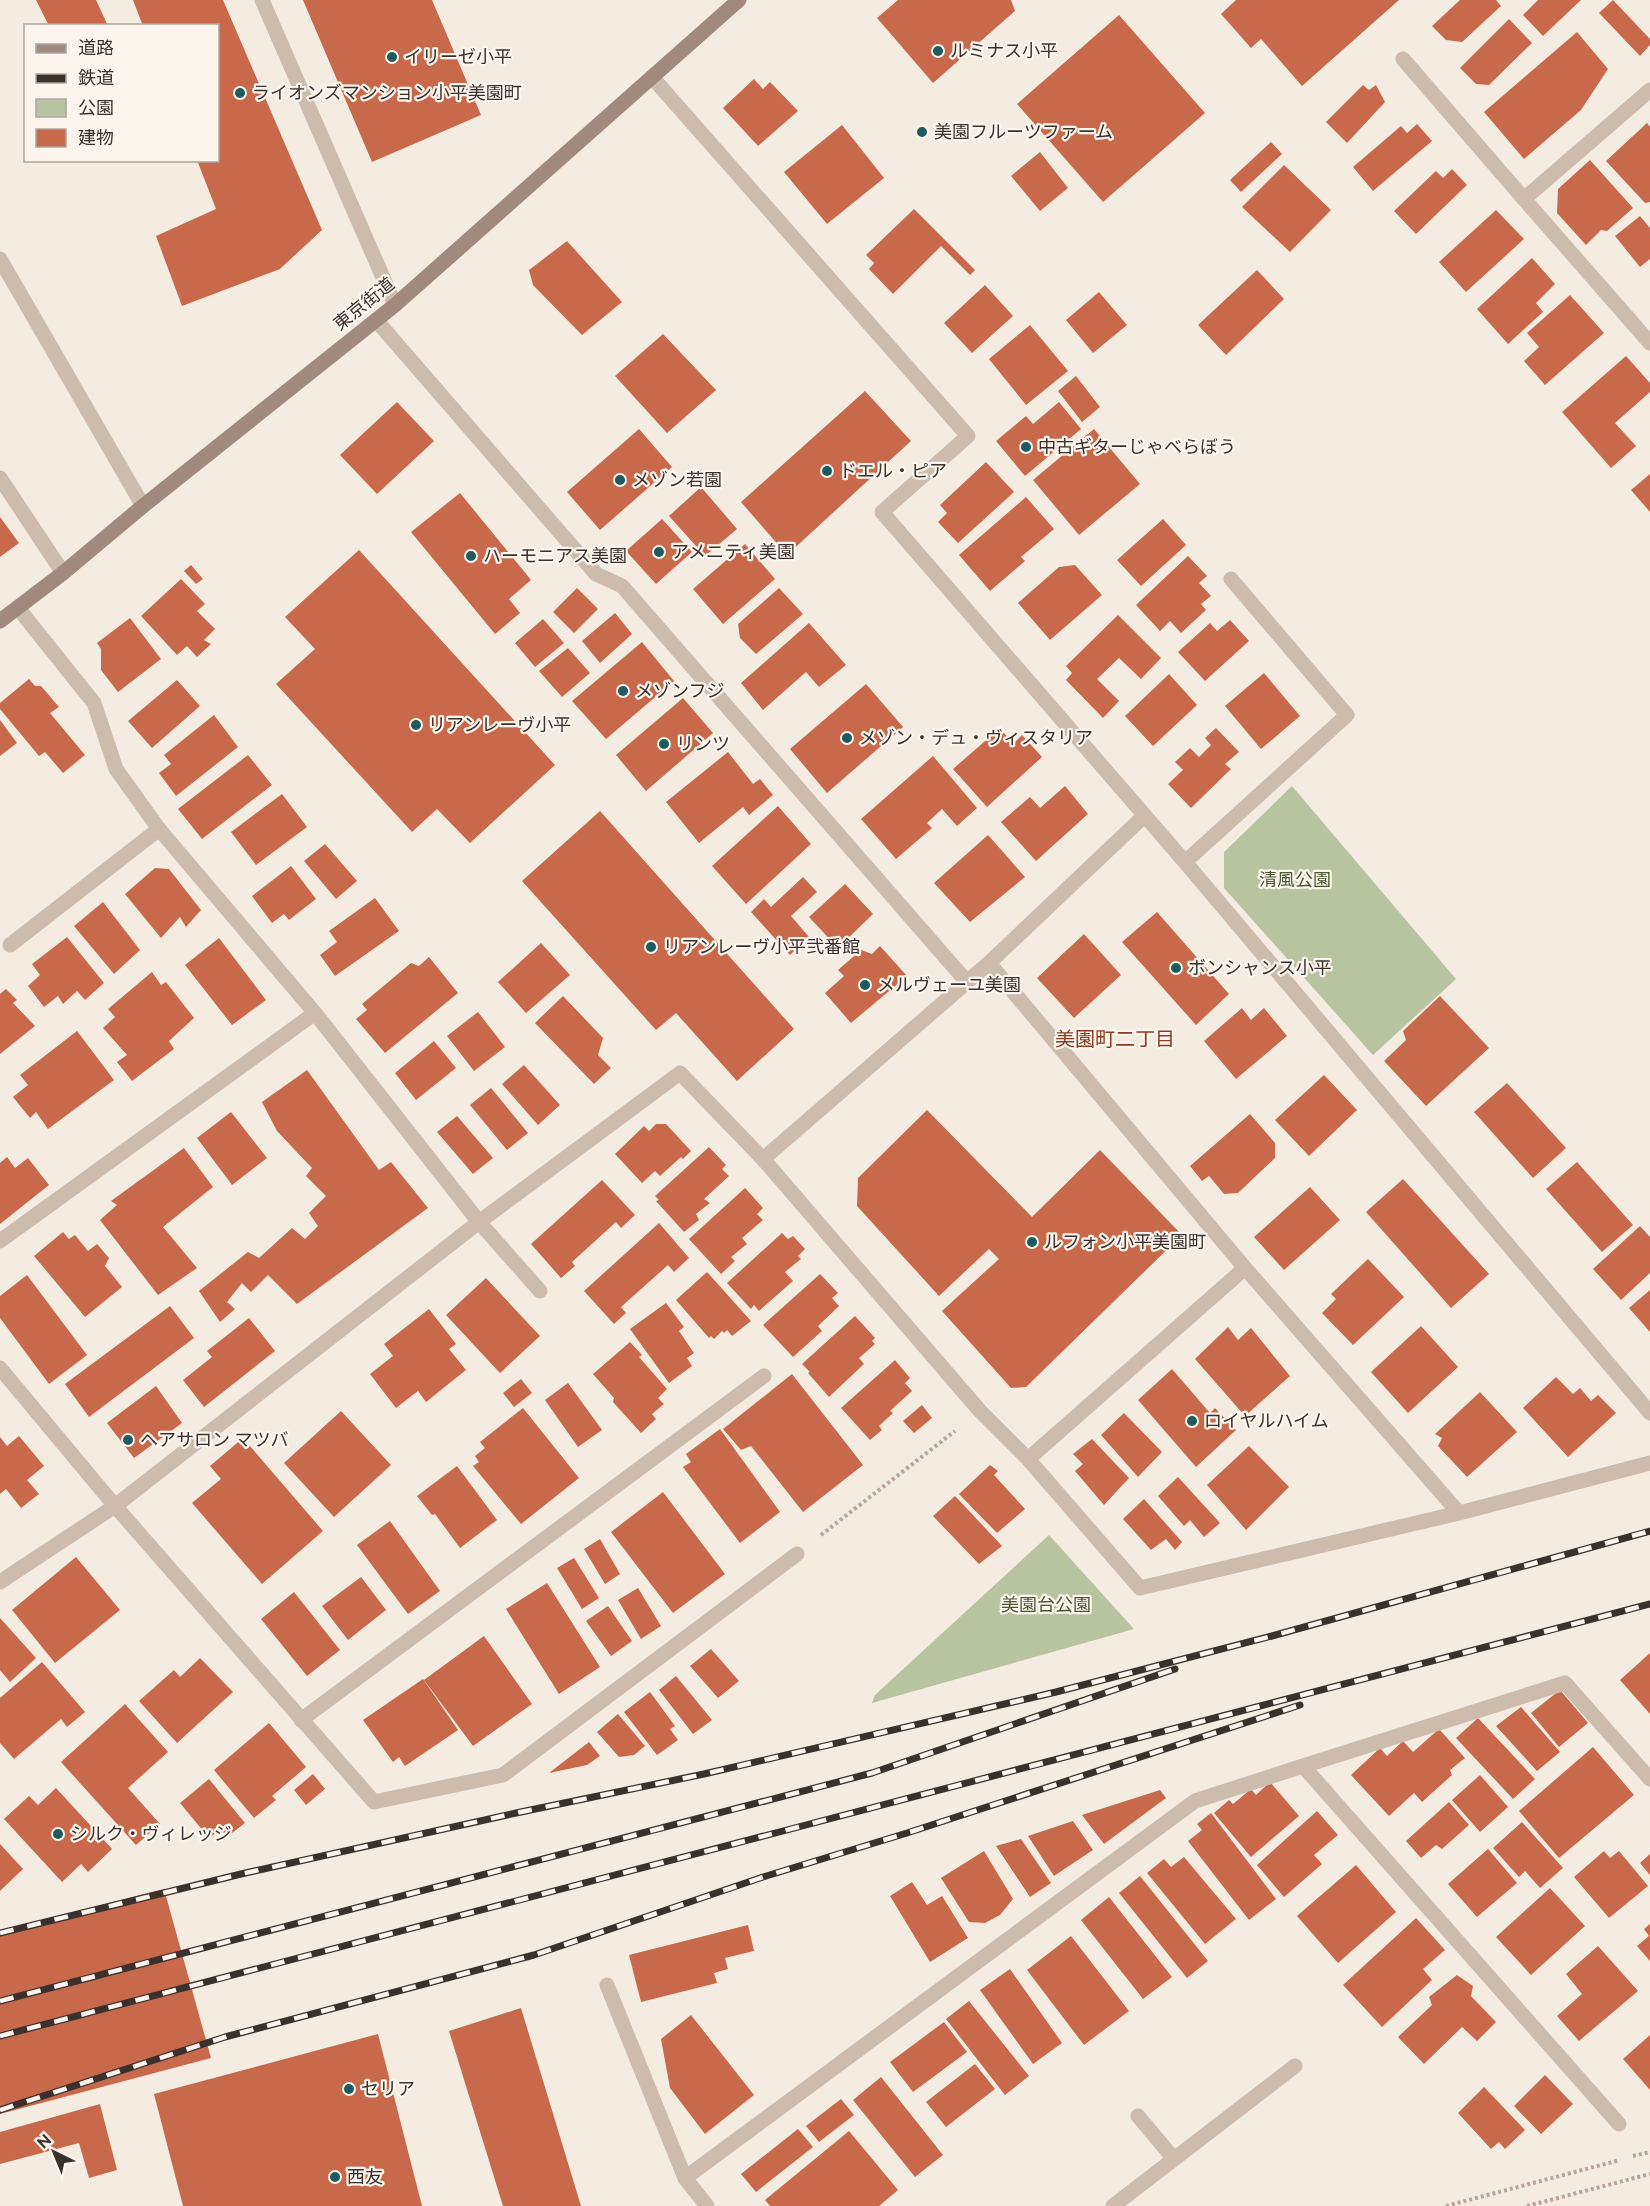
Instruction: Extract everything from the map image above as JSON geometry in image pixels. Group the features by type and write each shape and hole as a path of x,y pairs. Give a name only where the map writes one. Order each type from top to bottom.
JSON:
{"main road":[{"name":"東京街道","path":"0,621 63,573 143,506 395,305 739,0"}],"street":[{"path":"262,0 395,305"},
{"path":"1403,59 1650,343"},
{"path":"652,76 968,436 882,512 1185,862 1650,1413"},
{"path":"1524,199 1650,90"},
{"path":"0,259 143,506"},
{"path":"376,320 596,574 622,586 967,982"},
{"path":"0,478 63,573"},
{"path":"1185,862 1347,715 1231,579"},
{"path":"18,608 94,703 116,769 159,829 315,1013 479,1222 540,1291"},
{"path":"764,1159 989,963 1144,816"},
{"path":"10,945 159,829"},
{"path":"989,963 1245,1268 1459,1513"},
{"path":"0,1241 315,1013"},
{"path":"0,1582 115,1506 479,1222 680,1073 764,1159 980,1411 1028,1459 1140,1588 1459,1513 1650,1463"},
{"path":"1028,1459 1245,1268"},
{"path":"0,1368 115,1506 374,1802 503,1775 797,1554"},
{"path":"301,1720 764,1376"},
{"path":"685,2178 1195,1801 1565,1683 1650,1779"},
{"path":"1303,1766 1619,2124"},
{"path":"607,1985 685,2178 707,2206"},
{"path":"1113,2206 1295,2066"},
{"path":"1138,2116 1174,2159"}],"path":[{"path":"797,1554 980,1411"},
{"path":"1446,2206 1650,2152"},
{"path":"1527,2206 1650,2174"}],"green space":[{"name":"清風公園","path":"1292,786 1456,979 1373,1055 1224,888 1224,852"},
{"name":"美園台公園","path":"1049,1535 1134,1629 872,1703 875,1695"}],"building":[{"path":"36,0 96,0 107,24 48,24"},
{"name":"ライオンズマンション小平美園町","path":"133,0 223,0 322,230 280,269 182,306 156,236 216,209 198,162 219,162 219,24 142,24"},
{"name":"イリーゼ小平","path":"303,0 432,0 481,115 372,162"},
{"name":"ルミナス小平","path":"898,0 1011,0 1015,11 933,83 877,18"},
{"path":"1236,0 1399,0 1302,86 1261,39 1251,48 1221,14"},
{"path":"1460,0 1496,0 1501,6 1462,42 1446,40 1432,26"},
{"path":"1538,0 1581,0 1543,36 1523,15"},
{"path":"1613,0 1650,39 1650,45 1640,56 1599,13"},
{"path":"1119,15 1205,113 1103,202 1017,104"},
{"path":"1509,19 1532,43 1489,85 1476,84 1460,68"},
{"path":"1577,32 1608,69 1581,110 1524,159 1484,112"},
{"path":"754,79 763,89 770,82 798,111 758,146 723,108"},
{"path":"1363,85 1369,90 1376,85 1385,102 1347,143 1326,122"},
{"path":"1647,123 1650,127 1650,202 1645,203 1606,161"},
{"path":"1417,124 1432,141 1373,191 1353,167 1401,126 1407,133"},
{"path":"842,125 884,178 827,224 784,172"},
{"path":"1271,142 1282,154 1241,192 1230,180"},
{"path":"1040,152 1068,188 1040,211 1011,176"},
{"path":"1590,160 1633,208 1607,231 1601,230 1586,245 1557,213 1558,189"},
{"path":"1284,165 1331,210 1290,252 1242,207"},
{"path":"1452,169 1467,185 1416,234 1394,211 1436,171 1443,178"},
{"path":"914,209 975,270 970,275 941,246 893,294 869,269 874,263 866,255"},
{"path":"1496,210 1524,239 1466,292 1439,262"},
{"path":"1640,216 1650,228 1650,259 1640,267 1615,236"},
{"path":"567,241 622,302 582,335 533,285 529,270"},
{"path":"1532,258 1555,284 1536,303 1543,312 1508,344 1477,309"},
{"path":"1257,270 1284,299 1226,355 1198,325"},
{"path":"985,285 1013,316 972,353 944,323"},
{"path":"1099,292 1127,325 1093,353 1066,320"},
{"path":"1570,295 1604,333 1545,385 1524,361 1539,347 1527,333"},
{"path":"1030,325 1068,371 1026,405 989,359"},
{"path":"663,334 716,390 667,433 615,376"},
{"path":"1626,356 1650,383 1650,392 1615,423 1636,446 1611,468 1562,412"},
{"path":"1076,376 1100,407 1082,422 1058,391"},
{"name":"ドエル・ピア","path":"865,391 911,441 787,555 741,502"},
{"path":"397,402 434,441 377,494 340,455"},
{"path":"1059,402 1081,429 1025,476 996,441 1026,416 1033,424"},
{"name":"メゾン若園","path":"639,429 672,467 600,530 567,492"},
{"path":"1094,429 1140,484 1079,535 1033,480"},
{"path":"986,462 1014,492 958,543 938,522 947,513 940,505"},
{"path":"1650,474 1650,512 1631,490"},
{"path":"701,487 737,529 705,556 669,516"},
{"name":"ハーモニアス美園","path":"460,493 531,580 509,599 520,613 495,634 411,532"},
{"path":"1026,497 1054,529 1021,557 1025,561 990,591 959,555"},
{"path":"0,517 19,543 0,557"},
{"name":"アメニティ美園","path":"662,519 692,552 656,584 626,551"},
{"path":"1163,519 1186,545 1141,586 1117,560"},
{"path":"745,544 775,579 723,624 693,589"},
{"name":"リアンレーヴ小平","path":"359,550 555,765 470,843 437,809 412,832 276,684 315,649 285,617"},
{"path":"1188,556 1207,576 1199,583 1211,596 1201,604 1206,610 1181,633 1170,621 1160,631 1136,605"},
{"path":"191,565 203,579 196,584 184,571"},
{"path":"1075,565 1102,595 1050,640 1018,603 1059,567"},
{"path":"181,579 205,604 197,611 215,629 204,640 211,644 197,657 187,646 177,655 141,616"},
{"path":"577,588 598,609 574,633 553,612"},
{"path":"779,588 803,614 756,654 740,638 738,624"},
{"path":"615,613 632,634 600,663 582,641"},
{"path":"1118,615 1161,658 1141,679 1119,658 1097,679 1119,701 1103,718 1066,680 1072,673 1066,666"},
{"path":"130,618 161,659 118,692 101,670 101,649 97,643"},
{"path":"543,619 564,643 535,667 515,643"},
{"path":"1230,620 1249,641 1205,681 1178,652 1210,623 1217,631"},
{"path":"809,623 846,665 819,687 806,672 763,710 741,683"},
{"name":"メゾンフジ","path":"642,642 674,681 606,739 572,701"},
{"path":"568,648 590,673 562,697 539,671"},
{"path":"1264,673 1300,716 1261,749 1225,706"},
{"path":"1169,674 1197,705 1153,746 1125,716"},
{"path":"29,679 35,686 41,686 59,707 50,713 85,755 63,773 45,752 39,756 0,709 0,703"},
{"path":"177,680 200,706 152,748 128,721"},
{"name":"メゾン・デュ・ヴィスタリア","path":"866,684 903,727 827,793 790,749"},
{"name":"リンツ","path":"683,698 713,733 646,791 616,755"},
{"path":"214,715 238,747 176,796 159,773 171,764 164,755"},
{"path":"0,720 17,743 0,756"},
{"path":"1000,728 1013,744 1022,735 1042,757 987,807 953,769"},
{"path":"1216,728 1239,752 1225,764 1231,769 1191,808 1168,784 1183,770 1175,762 1190,748 1199,757 1211,745 1205,738"},
{"path":"728,752 753,784 760,779 773,795 749,815 743,807 699,843 666,802"},
{"path":"248,755 272,785 202,839 178,809"},
{"path":"933,756 977,808 957,826 942,809 927,823 932,828 896,859 861,819"},
{"path":"1065,786 1088,814 1036,861 1001,822 1030,797 1040,808"},
{"path":"282,794 307,827 256,865 231,832"},
{"path":"778,806 811,844 746,904 712,866"},
{"name":"リアンレーヴ小平弐番館","path":"600,811 794,1029 737,1081 676,1013 656,1030 522,881"},
{"path":"988,835 1025,877 970,922 934,883"},
{"path":"325,844 357,881 336,899 304,861"},
{"path":"291,866 316,899 289,920 284,914 272,923 252,896"},
{"path":"155,868 169,869 201,910 186,927 180,917 161,938 125,894"},
{"path":"803,877 817,892 791,916 809,937 790,955 751,912 764,899 771,907"},
{"path":"845,884 873,914 838,948 809,917"},
{"path":"375,898 399,931 335,976 320,955 337,942 329,931"},
{"path":"103,902 140,950 114,974 74,926"},
{"name":"ボンシャンス小平","path":"1157,912 1229,994 1196,1025 1122,942"},
{"path":"1084,934 1121,975 1074,1018 1037,978"},
{"path":"67,937 104,983 85,1000 77,991 63,1004 58,996 44,1007 28,986 40,975 32,964"},
{"path":"219,938 266,1000 232,1025 185,965"},
{"path":"541,943 570,975 526,1013 498,982"},
{"name":"メルヴェーユ美園","path":"880,946 907,976 851,1023 825,993 844,976 838,970 861,950 872,954"},
{"path":"429,957 458,993 385,1053 356,1019 367,1010 362,1004 411,963 419,966"},
{"path":"152,972 161,985 166,982 194,1018 169,1041 174,1049 132,1081 117,1062 127,1055 103,1028 115,1017 108,1009"},
{"path":"6,989 17,1000 13,1003 35,1026 0,1054 0,994"},
{"path":"563,996 603,1038 598,1055 611,1068 594,1084 535,1023"},
{"path":"1440,996 1489,1048 1426,1106 1384,1061 1406,1040 1403,1031"},
{"path":"1242,1008 1251,1020 1264,1008 1287,1036 1236,1079 1204,1041"},
{"path":"478,1012 505,1047 474,1071 447,1036"},
{"path":"77,1031 114,1080 48,1129 36,1112 30,1118 13,1097 28,1085 20,1075"},
{"path":"434,1041 456,1068 416,1100 395,1073"},
{"path":"524,1065 560,1105 538,1125 502,1084"},
{"path":"307,1070 379,1170 391,1162 428,1208 297,1304 268,1275 251,1292 242,1283 227,1302 235,1309 220,1322 199,1291 248,1252 259,1258 292,1228 305,1239 318,1226 309,1213 326,1196 306,1176 312,1168 277,1131 262,1102"},
{"path":"1324,1075 1357,1110 1309,1156 1275,1120"},
{"path":"1507,1083 1566,1148 1533,1178 1474,1112"},
{"path":"491,1088 528,1133 507,1150 470,1105"},
{"name":"ルフォン小平美園町","path":"927,1110 1032,1217 1100,1150 1182,1235 1026,1387 1011,1388 942,1311 999,1259 989,1249 939,1296 857,1206 858,1178"},
{"path":"231,1112 267,1158 232,1185 197,1138"},
{"path":"1250,1114 1275,1143 1275,1158 1238,1193 1224,1194 1209,1176 1202,1181 1190,1166"},
{"path":"457,1116 493,1158 473,1174 437,1132"},
{"path":"656,1124 666,1124 691,1151 660,1176 655,1171 642,1183 615,1154 644,1126 649,1131"},
{"path":"709,1147 726,1165 722,1169 729,1176 704,1199 710,1203 696,1214 699,1220 684,1232 656,1201 659,1200 655,1196"},
{"path":"184,1148 213,1187 163,1227 197,1268 158,1295 100,1220 117,1205 111,1201"},
{"path":"7,1157 15,1168 28,1158 49,1185 0,1224 0,1163"},
{"path":"1577,1162 1633,1225 1602,1252 1546,1189"},
{"path":"1403,1179 1489,1274 1451,1308 1366,1212"},
{"path":"602,1180 635,1215 621,1228 616,1222 572,1262 575,1266 561,1278 531,1244"},
{"path":"1310,1187 1340,1220 1284,1270 1254,1237"},
{"path":"745,1188 763,1208 757,1214 763,1220 742,1238 747,1244 731,1257 735,1261 721,1274 689,1239"},
{"path":"659,1223 689,1258 674,1272 668,1265 621,1307 626,1313 614,1324 584,1291"},
{"path":"1640,1226 1650,1237 1650,1273 1621,1300 1593,1269"},
{"path":"63,1232 69,1239 75,1235 88,1251 97,1244 109,1258 105,1266 122,1287 85,1317 34,1256"},
{"path":"782,1233 788,1239 793,1236 805,1249 798,1256 801,1259 785,1272 793,1281 759,1311 754,1305 751,1309 727,1283"},
{"path":"1368,1259 1404,1297 1353,1345 1322,1313 1336,1299 1331,1294"},
{"path":"707,1272 751,1321 732,1336 727,1330 724,1333 722,1331 714,1339 711,1336 709,1338 676,1300"},
{"path":"820,1274 838,1293 832,1298 839,1306 818,1326 822,1331 793,1357 763,1325"},
{"path":"27,1275 87,1355 49,1384 0,1318 0,1296"},
{"path":"486,1278 540,1336 500,1373 446,1315"},
{"path":"1650,1290 1650,1332 1629,1308"},
{"path":"666,1303 684,1327 679,1331 694,1353 687,1358 692,1366 669,1383 630,1329"},
{"path":"170,1306 194,1338 89,1417 65,1384"},
{"path":"429,1309 456,1344 449,1349 466,1370 426,1402 418,1391 396,1408 370,1374 393,1356 384,1344"},
{"path":"855,1316 875,1338 872,1341 875,1344 859,1358 864,1364 829,1397 802,1364"},
{"path":"249,1318 275,1351 204,1407 183,1380 212,1357 207,1351"},
{"path":"1421,1326 1458,1367 1408,1413 1371,1372"},
{"path":"1228,1327 1238,1340 1251,1328 1290,1376 1245,1416 1195,1359"},
{"path":"630,1342 642,1355 639,1357 667,1389 658,1398 664,1404 652,1414 656,1419 641,1433 613,1402 614,1398 593,1374"},
{"path":"895,1360 910,1378 905,1383 912,1391 890,1411 893,1413 879,1426 882,1430 870,1440 841,1408"},
{"name":"ロイヤルハイム","path":"1172,1369 1210,1413 1215,1408 1236,1430 1196,1467 1138,1400"},
{"path":"792,1374 863,1465 803,1512 751,1446 741,1450 723,1429"},
{"path":"1556,1377 1573,1394 1580,1388 1591,1401 1598,1395 1616,1413 1568,1457 1523,1408"},
{"path":"521,1379 532,1393 514,1407 503,1393"},
{"path":"568,1383 602,1430 578,1447 545,1400"},
{"path":"156,1386 182,1423 134,1458 107,1423"},
{"path":"1480,1392 1517,1432 1467,1477 1438,1446 1442,1438 1435,1434"},
{"path":"922,1405 932,1418 914,1433 903,1421"},
{"path":"523,1408 579,1478 521,1524 473,1466 479,1462 475,1456 485,1448 480,1442"},
{"path":"341,1411 391,1465 334,1517 284,1463"},
{"path":"1124,1413 1162,1452 1138,1477 1101,1435"},
{"path":"720,1429 780,1512 740,1543 683,1467 691,1462 686,1454"},
{"path":"19,1436 44,1466 27,1480 39,1494 21,1508 6,1489 0,1494 0,1437 7,1446"},
{"path":"243,1438 323,1531 262,1584 192,1503 221,1479 210,1466"},
{"path":"1092,1439 1129,1478 1104,1505 1075,1471 1083,1464 1073,1454"},
{"path":"1249,1446 1289,1487 1246,1530 1207,1485"},
{"path":"990,1465 998,1471 994,1475 1025,1509 997,1533 959,1494"},
{"path":"457,1466 497,1520 460,1548 435,1514 432,1515 417,1496"},
{"path":"1178,1477 1220,1523 1204,1537 1190,1520 1184,1526 1158,1496"},
{"path":"663,1492 725,1574 673,1613 611,1532"},
{"path":"955,1496 1002,1546 979,1564 933,1516"},
{"path":"1144,1499 1182,1542 1175,1550 1166,1539 1151,1550 1123,1519"},
{"path":"390,1521 440,1591 408,1614 357,1545"},
{"path":"600,1539 620,1574 605,1584 584,1549"},
{"path":"76,1557 120,1610 55,1663 12,1610"},
{"path":"574,1558 599,1598 582,1609 557,1568"},
{"path":"361,1577 386,1610 348,1640 322,1606"},
{"path":"547,1583 600,1667 559,1694 506,1609"},
{"path":"638,1588 661,1626 641,1639 618,1600"},
{"path":"294,1592 340,1650 307,1676 261,1619"},
{"path":"608,1606 632,1641 611,1656 586,1621"},
{"path":"0,1618 36,1658 10,1682 0,1670"},
{"path":"484,1636 532,1704 473,1746 424,1680"},
{"path":"711,1649 739,1681 718,1698 690,1666"},
{"path":"1650,1653 1650,1714 1620,1680"},
{"path":"200,1658 233,1692 177,1743 139,1701 174,1670 180,1677"},
{"path":"42,1662 85,1712 67,1727 61,1719 14,1759 0,1743 0,1698"},
{"path":"676,1676 712,1720 693,1734 659,1690"},
{"path":"423,1679 458,1730 405,1766 399,1757 393,1762 363,1720"},
{"path":"1560,1690 1588,1723 1559,1747 1531,1713"},
{"path":"650,1692 675,1726 670,1729 678,1740 657,1755 624,1712"},
{"path":"125,1704 168,1752 128,1788 160,1824 136,1845 61,1762"},
{"path":"1521,1707 1560,1752 1537,1771 1496,1726"},
{"path":"618,1714 645,1746 634,1755 619,1757 597,1732"},
{"path":"1478,1718 1535,1779 1513,1799 1456,1738"},
{"path":"269,1723 306,1767 272,1796 276,1800 254,1818 214,1770"},
{"path":"1439,1729 1465,1758 1450,1770 1452,1775 1422,1802 1414,1793 1389,1816 1351,1775 1380,1748 1387,1756 1403,1741 1413,1752"},
{"path":"589,1742 600,1756 587,1765 549,1773"},
{"path":"1593,1747 1634,1795 1559,1858 1519,1811"},
{"path":"313,1774 325,1789 306,1805 294,1790"},
{"path":"1480,1775 1508,1807 1480,1832 1452,1800"},
{"path":"209,1779 245,1823 227,1837 221,1829 209,1838 180,1803"},
{"path":"1270,1782 1299,1816 1251,1857 1214,1813 1229,1800 1233,1804 1251,1789 1256,1795"},
{"name":"シルク・ヴィレッジ","path":"56,1788 112,1849 88,1872 81,1864 62,1882 4,1819 29,1796 38,1805"},
{"path":"1160,1790 1166,1798 1104,1844 1082,1815"},
{"path":"1449,1802 1469,1825 1442,1849 1436,1845 1421,1858 1406,1841"},
{"path":"1317,1811 1338,1835 1314,1855 1322,1864 1284,1897 1257,1865"},
{"path":"1211,1813 1276,1899 1249,1920 1188,1841 1202,1830 1197,1824"},
{"path":"1073,1821 1093,1850 1054,1876 1028,1836"},
{"path":"1522,1822 1563,1868 1540,1888 1525,1871 1519,1877 1493,1848"},
{"path":"1021,1839 1051,1883 1030,1897 996,1846"},
{"path":"0,1844 23,1869 0,1891"},
{"path":"1488,1849 1517,1883 1477,1917 1448,1884"},
{"path":"984,1851 1013,1899 1000,1915 985,1923 969,1922 941,1878"},
{"path":"1604,1851 1610,1858 1619,1851 1648,1886 1609,1918 1574,1877"},
{"path":"1650,1854 1650,1875 1640,1863"},
{"path":"1184,1857 1236,1919 1205,1944 1147,1873 1164,1859 1171,1867"},
{"path":"1356,1865 1396,1912 1338,1963 1297,1916"},
{"path":"1140,1876 1208,1961 1187,1978 1119,1893"},
{"path":"912,1882 927,1905 942,1896 968,1938 930,1962 890,1896"},
{"path":"1550,1888 1585,1926 1531,1975 1496,1937"},
{"path":"164,1889 211,2058 0,2114 0,1931"},
{"path":"1109,1897 1172,1977 1143,1999 1081,1920"},
{"path":"1416,1918 1445,1950 1423,1969 1432,1980 1382,2027 1343,1985"},
{"path":"1650,1924 1650,1961 1637,1946 1649,1936 1644,1929"},
{"path":"748,1925 754,1951 725,1958 728,1969 714,1973 717,1983 641,2002 629,1955"},
{"path":"1071,1936 1129,2011 1084,2045 1027,1970"},
{"path":"1598,1946 1638,1991 1579,2041 1557,2016 1582,1994 1566,1974"},
{"path":"1010,1969 1062,2043 1033,2064 980,1990"},
{"path":"1457,1975 1473,1986 1471,1996 1496,2022 1477,2041 1462,2027 1424,2064 1398,2037 1432,2005 1429,1997"},
{"path":"969,2001 1029,2076 1005,2095 946,2019"},
{"path":"521,2008 581,2206 503,2206 449,2031"},
{"path":"691,2015 754,2095 705,2134 670,2088 661,2039"},
{"path":"944,2022 967,2052 913,2092 890,2062"},
{"path":"378,2034 422,2206 183,2206 154,2094"},
{"path":"1650,2035 1650,2090 1623,2059"},
{"path":"975,2064 995,2089 946,2127 926,2102"},
{"path":"1545,2075 1573,2104 1541,2134 1514,2106"},
{"path":"881,2077 943,2155 915,2177 853,2100"},
{"path":"1484,2087 1525,2130 1505,2149 1499,2142 1491,2149 1458,2113"},
{"path":"841,2099 854,2115 819,2142 806,2126"},
{"path":"100,2104 117,2170 89,2178 79,2143 0,2164 0,2132"},
{"path":"798,2129 813,2147 756,2192 741,2174"},
{"path":"849,2131 898,2190 879,2206 770,2206 765,2200"}],"railway":[{"path":"0,1933 241,1874 704,1774 1056,1692 1272,1636 1650,1531"},
{"path":"0,2036 1650,1604"},
{"path":"0,2001 872,1773 1175,1669"},
{"path":"0,2110 225,2037 534,1955 763,1877 907,1833 1300,1705"}],"place":[{"name":"ルミナス小平","path":"938,51"},
{"name":"イリーゼ小平","path":"392,57"},
{"name":"ライオンズマンション小平美園町","path":"240,93"},
{"name":"美園フルーツファーム","path":"922,132"},
{"name":"中古ギターじゃべらぼう","path":"1026,447"},
{"name":"ドエル・ピア","path":"827,471"},
{"name":"メゾン若園","path":"620,480"},
{"name":"アメニティ美園","path":"659,552"},
{"name":"ハーモニアス美園","path":"471,556"},
{"name":"メゾンフジ","path":"623,691"},
{"name":"リアンレーヴ小平","path":"416,725"},
{"name":"メゾン・デュ・ヴィスタリア","path":"847,738"},
{"name":"リンツ","path":"664,744"},
{"name":"リアンレーヴ小平弐番館","path":"651,947"},
{"name":"ボンシャンス小平","path":"1176,968"},
{"name":"メルヴェーユ美園","path":"865,985"},
{"name":"ルフォン小平美園町","path":"1032,1242"},
{"name":"ロイヤルハイム","path":"1192,1421"},
{"name":"ヘアサロン マツバ","path":"128,1440"},
{"name":"シルク・ヴィレッジ","path":"58,1834"},
{"name":"セリア","path":"349,2089"},
{"name":"西友","path":"335,2177"}],"district":[{"name":"美園町二丁目","path":"1115,1039"}]}
